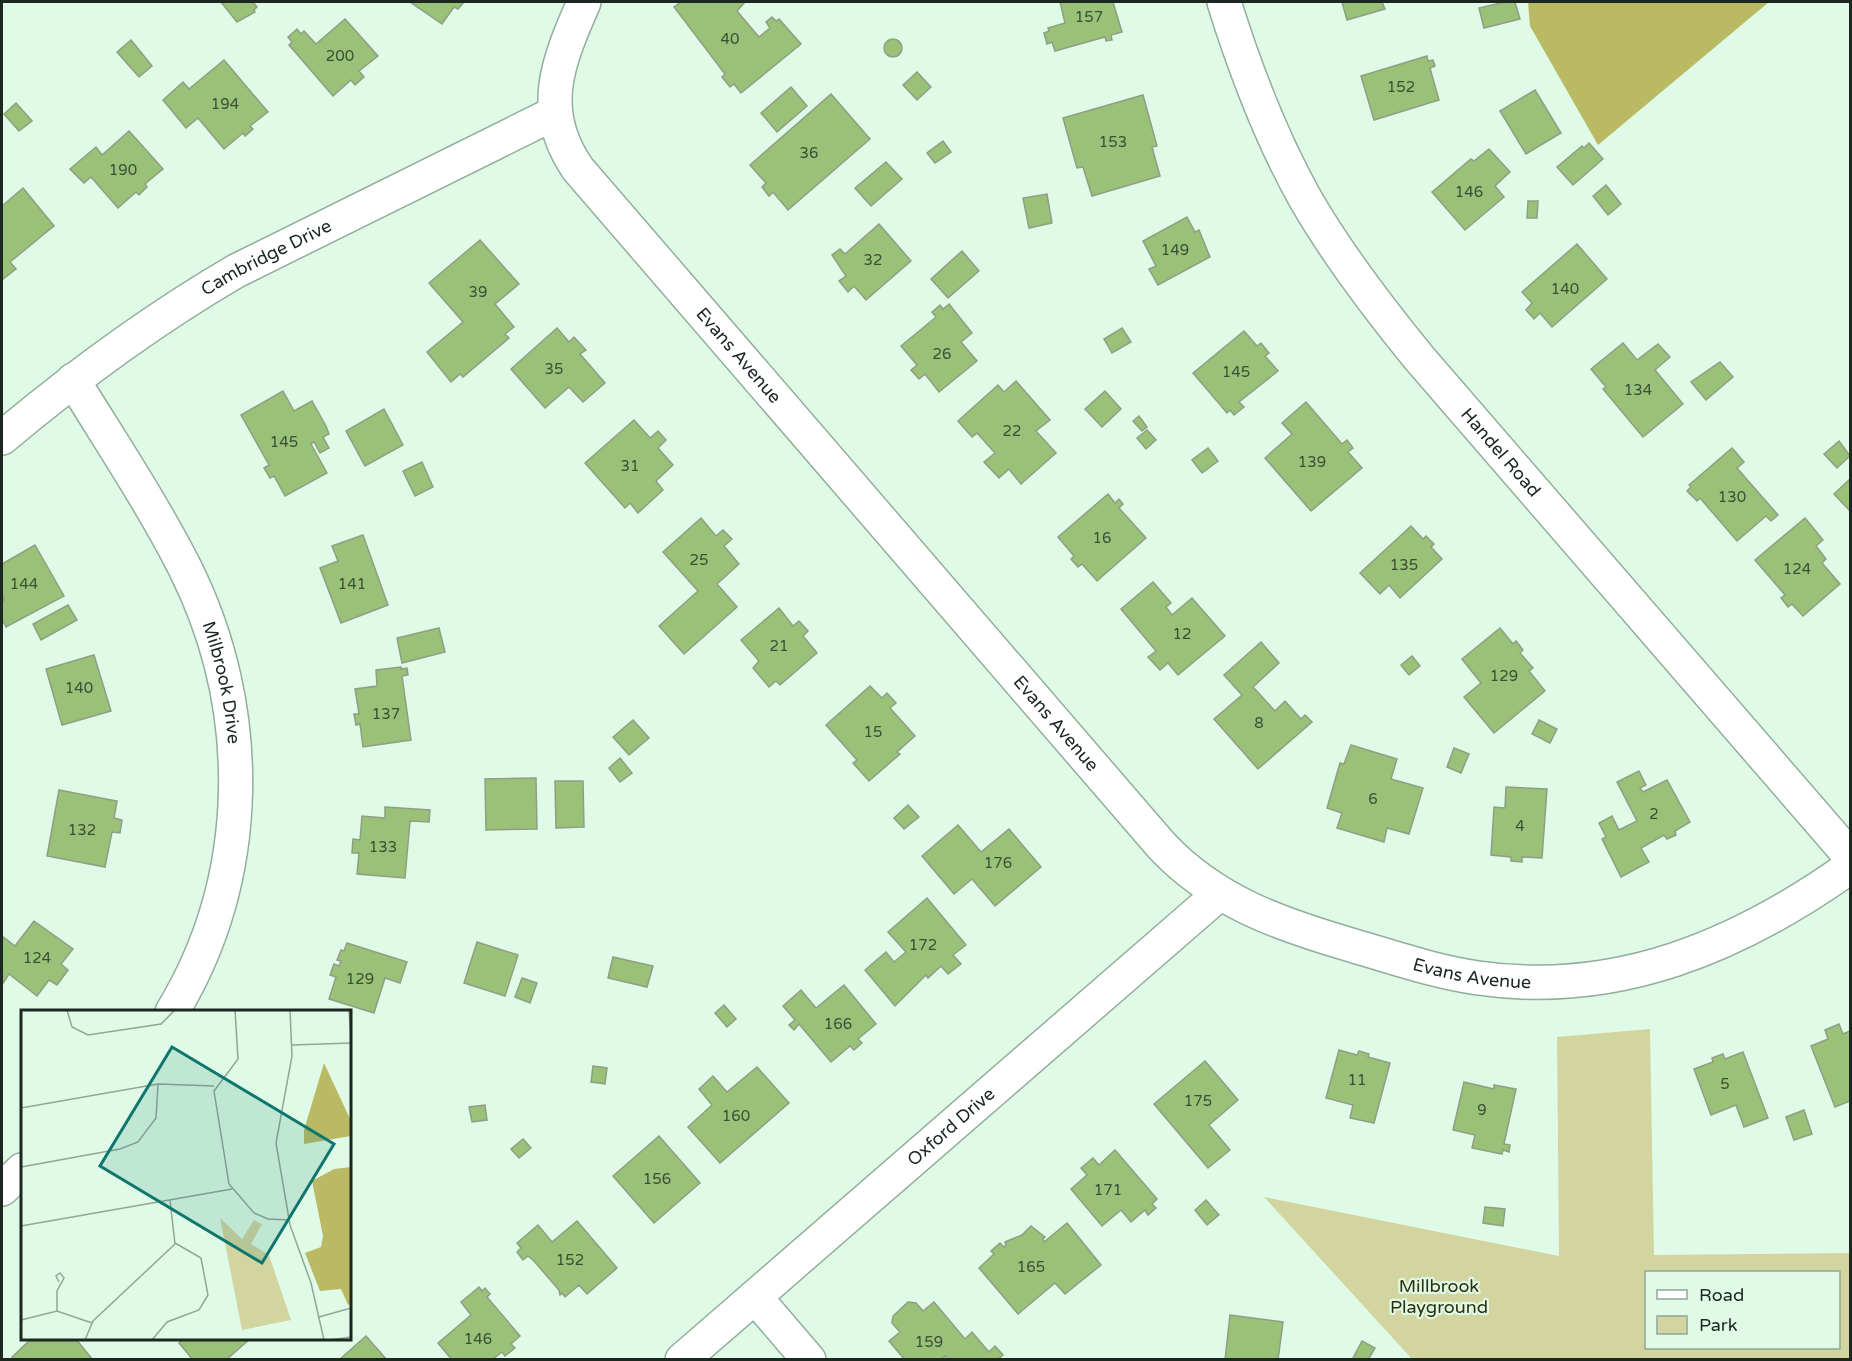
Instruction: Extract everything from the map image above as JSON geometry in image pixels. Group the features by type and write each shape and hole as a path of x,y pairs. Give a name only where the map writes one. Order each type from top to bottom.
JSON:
{"street":[{"name":"Evans Avenue","path":"584,2 557,75 555,113 561,140 578,170 1161,845 1191,874 1219,894 1289,926 1440,971 1480,979 1543,982 1626,973 1685,957 1748,932 1819,890 1851,867"},
{"name":"Handel Road","path":"1224,2 1245,65 1284,156 1327,234 1357,278 1420,359 1851,856"},
{"name":"Cambridge Drive","path":"2,438 73,380 154,321 236,271 555,113"},
{"name":"Milbrook Drive","path":"73,380 185,568 212,634 231,712 237,790 229,865 209,936 195,970 173,1010"},
{"name":"Oxford Drive","path":"682,1359 1219,894"},
{"path":"2,1188 21,1171"},
{"path":"755,1297 809,1359"}],"green space":[{"name":"Millbrook Playground","path":"1650,1029 1654,1255 1850,1253 1850,1359 1412,1359 1264,1197 1559,1256 1557,1037"}],"shaded area":[{"path":"1528,2 1769,2 1598,145 1530,26"}],"building":[{"path":"221,2 253,2 257,7 255,12 237,22"},
{"path":"410,2 464,2 458,9 454,7 442,24"},
{"path":"681,2 745,2 737,11 759,37 770,28 766,22 772,17 776,21 779,19 801,44 741,93 734,84 730,87 722,77 725,74 674,7"},
{"path":"1060,2 1113,2 1122,32 1111,35 1112,40 1106,41 1105,37 1055,51 1052,42 1047,44 1044,33 1049,31 1048,28 1065,23"},
{"path":"1342,2 1382,2 1385,9 1347,20"},
{"path":"1515,2 1520,19 1484,28 1479,8"},
{"path":"345,19 378,56 359,71 364,77 355,85 351,80 333,96 289,45 292,42 288,37 297,29 301,34 304,31 316,44"},
{"path":"889,39 897,39 902,44 900,55 889,57 884,52 884,44"},
{"path":"131,40 152,66 139,77 117,52"},
{"path":"1427,56 1428,61 1433,60 1435,66 1430,68 1439,100 1374,120 1361,76"},
{"path":"224,60 268,112 250,126 253,129 245,136 243,133 224,149 198,118 186,128 163,100 183,82 189,89"},
{"path":"917,72 931,87 917,100 903,85"},
{"path":"791,87 807,106 777,132 761,113"},
{"path":"1535,90 1561,133 1526,154 1500,111"},
{"path":"831,94 870,139 788,210 773,192 769,196 762,187 766,183 750,165"},
{"path":"1143,95 1157,146 1152,147 1160,176 1092,196 1083,167 1077,168 1063,118"},
{"path":"16,103 32,121 19,131 4,114"},
{"path":"129,131 163,169 145,184 147,187 139,195 136,192 118,208 91,177 84,183 70,169 96,147 102,155"},
{"path":"943,141 951,152 935,163 927,153"},
{"path":"1589,143 1603,159 1573,185 1557,167"},
{"path":"1489,149 1510,172 1495,186 1504,197 1465,230 1432,192 1471,159 1474,161"},
{"path":"886,162 902,179 871,206 855,188"},
{"path":"1606,185 1621,204 1608,215 1593,196"},
{"path":"23,188 54,226 10,262 16,269 2,280 2,206"},
{"path":"1047,194 1052,223 1029,228 1023,198"},
{"path":"1528,201 1538,201 1537,218 1527,218"},
{"path":"1187,217 1195,232 1199,230 1210,257 1158,285 1149,269 1156,266 1143,241"},
{"path":"879,224 911,261 866,300 854,286 848,292 839,281 846,276 832,255 840,249 845,254"},
{"path":"480,240 519,284 495,304 514,327 505,334 509,338 463,377 460,374 451,382 427,352 463,322 429,283"},
{"path":"1577,244 1607,279 1552,327 1540,313 1534,319 1526,310 1532,303 1522,292"},
{"path":"962,251 979,271 948,298 931,279"},
{"path":"949,304 972,333 961,342 977,361 939,392 925,374 919,379 911,370 917,365 901,346 936,317 932,312 940,305 943,309"},
{"path":"557,328 569,342 574,337 586,350 580,354 605,383 583,402 569,387 545,408 511,369"},
{"path":"1122,328 1131,342 1112,353 1104,339"},
{"path":"1244,331 1257,346 1261,343 1269,353 1265,356 1278,371 1239,402 1244,407 1234,415 1230,410 1227,413 1193,373"},
{"path":"1623,343 1637,360 1658,344 1670,357 1655,370 1683,404 1643,437 1603,389 1606,387 1591,369"},
{"path":"1720,362 1733,377 1706,400 1691,382"},
{"path":"1016,381 1050,420 1036,431 1056,453 1021,484 1009,469 999,478 984,462 995,453 977,433 972,437 958,421 998,385 1004,392"},
{"path":"283,391 294,411 312,401 329,434 323,437 329,448 320,453 314,442 311,444 327,473 285,496 274,476 270,478 264,468 269,465 241,415"},
{"path":"1105,391 1121,409 1102,427 1085,409"},
{"path":"1306,402 1342,444 1347,440 1353,448 1348,452 1362,468 1311,511 1265,458 1292,434 1282,423"},
{"path":"384,409 403,445 365,466 346,431"},
{"path":"1139,416 1147,427 1142,431 1133,421"},
{"path":"634,420 650,438 658,431 666,440 658,448 673,465 656,481 663,490 638,513 630,503 625,508 585,463"},
{"path":"1147,430 1156,440 1146,449 1137,438"},
{"path":"1839,441 1850,456 1837,468 1824,454"},
{"path":"1208,448 1218,461 1202,473 1192,460"},
{"path":"1732,448 1744,462 1737,468 1778,515 1771,521 1766,516 1737,541 1700,498 1697,501 1687,491 1691,487 1689,485"},
{"path":"422,462 433,487 415,496 403,471"},
{"path":"1850,479 1850,511 1834,494"},
{"path":"1108,494 1115,503 1119,499 1123,504 1119,508 1146,538 1097,581 1082,564 1078,567 1071,559 1074,556 1058,537"},
{"path":"701,518 716,536 723,530 732,539 724,546 739,564 717,584 737,607 684,654 659,626 698,591 663,552"},
{"path":"1805,518 1823,540 1816,546 1826,559 1822,563 1840,584 1803,616 1792,604 1788,607 1781,598 1785,595 1755,560"},
{"path":"1411,526 1423,539 1426,536 1434,544 1431,547 1442,559 1400,598 1389,585 1380,594 1360,573"},
{"path":"363,535 388,605 341,623 320,568 338,561 332,546"},
{"path":"35,545 64,596 6,627 2,619 2,601 4,600 2,564"},
{"path":"1153,582 1171,603 1166,607 1172,615 1192,598 1225,636 1178,675 1168,663 1160,670 1148,657 1156,651 1121,609"},
{"path":"68,605 77,620 41,640 33,624"},
{"path":"779,608 793,626 799,621 808,631 803,636 817,653 780,685 776,681 769,687 753,668 759,661 741,640"},
{"path":"439,628 445,652 402,663 397,638"},
{"path":"1500,628 1513,644 1516,641 1523,650 1520,653 1533,668 1529,671 1545,691 1494,733 1464,697 1481,683 1462,659"},
{"path":"1261,642 1279,663 1253,687 1275,711 1285,701 1301,719 1305,715 1312,722 1258,769 1214,719 1242,695 1224,675"},
{"path":"94,655 111,711 62,725 46,669"},
{"path":"1412,656 1420,666 1409,675 1401,665"},
{"path":"401,667 401,669 407,668 408,675 402,676 411,740 363,747 360,724 356,725 354,714 359,714 355,689 377,686 376,670"},
{"path":"870,686 882,698 887,693 896,703 890,708 915,736 897,752 900,754 869,781 853,763 857,760 826,725"},
{"path":"633,720 649,738 629,755 613,737"},
{"path":"1539,720 1557,729 1550,743 1532,734"},
{"path":"1351,745 1397,759 1391,779 1423,788 1409,834 1387,828 1384,842 1337,828 1342,813 1327,808 1340,763 1344,764"},
{"path":"1454,748 1469,754 1461,773 1447,767"},
{"path":"620,758 632,773 620,782 609,768"},
{"path":"1639,771 1646,785 1640,788 1643,792 1667,780 1690,822 1675,831 1676,835 1667,839 1664,835 1641,848 1649,862 1621,877 1602,839 1606,837 1599,823 1612,816 1619,830 1637,821 1617,782"},
{"path":"536,778 537,829 486,830 485,779"},
{"path":"555,781 583,781 584,827 556,828"},
{"path":"1506,787 1547,789 1542,858 1522,857 1522,862 1511,861 1511,857 1491,855 1494,807 1505,808"},
{"path":"59,790 117,801 114,818 122,820 120,833 112,832 105,867 47,856"},
{"path":"908,805 919,817 904,829 894,818"},
{"path":"385,807 430,810 429,822 410,821 405,878 357,874 359,853 352,853 353,839 360,840 362,816 385,818"},
{"path":"958,825 981,852 1009,829 1041,867 995,906 972,879 954,894 922,856"},
{"path":"927,898 966,945 953,955 961,964 948,974 941,966 928,978 926,975 895,1006 865,970 886,952 894,962 906,952 888,932"},
{"path":"34,921 73,949 61,964 68,970 57,985 49,980 37,996 9,974 2,985 2,936 15,946"},
{"path":"477,942 518,955 505,996 464,983"},
{"path":"347,943 407,962 400,983 385,978 374,1013 329,999 336,977 330,975 334,964 339,966 341,961 337,960"},
{"path":"613,957 653,966 647,987 608,978"},
{"path":"522,978 537,983 530,1003 515,997"},
{"path":"844,985 876,1024 858,1039 862,1043 854,1050 850,1046 831,1062 799,1024 794,1030 789,1025 795,1020 783,1006 801,990 816,1008"},
{"path":"724,1005 736,1019 727,1027 715,1013"},
{"path":"1839,1024 1843,1034 1850,1031 1850,1101 1835,1107 1811,1046 1828,1039 1825,1030"},
{"path":"1339,1050 1357,1055 1359,1051 1369,1054 1368,1057 1390,1063 1374,1123 1350,1118 1353,1105 1326,1098"},
{"path":"1743,1052 1768,1118 1744,1127 1736,1105 1711,1115 1694,1069 1713,1062 1712,1058 1723,1054 1725,1059"},
{"path":"1205,1061 1238,1100 1209,1125 1230,1150 1208,1168 1154,1104"},
{"path":"593,1066 607,1068 605,1084 591,1082"},
{"path":"757,1067 789,1103 720,1163 688,1127 712,1105 699,1089 713,1076 727,1092"},
{"path":"1464,1082 1494,1089 1494,1085 1516,1089 1504,1144 1510,1145 1509,1152 1503,1150 1502,1154 1472,1148 1475,1135 1453,1130"},
{"path":"485,1105 487,1120 472,1122 469,1107"},
{"path":"1804,1110 1812,1134 1794,1140 1786,1117"},
{"path":"659,1136 700,1183 654,1223 613,1176"},
{"path":"523,1139 531,1148 519,1158 511,1149"},
{"path":"1115,1150 1157,1199 1152,1204 1156,1208 1148,1215 1145,1210 1131,1222 1121,1210 1102,1226 1071,1189 1087,1175 1081,1168 1093,1158 1099,1165"},
{"path":"1206,1200 1219,1215 1207,1225 1195,1210"},
{"path":"1485,1207 1505,1209 1503,1226 1483,1223"},
{"path":"577,1221 617,1268 587,1294 579,1285 565,1297 562,1293 560,1295 559,1290 533,1260 528,1256 523,1260 517,1252 521,1248 517,1243 538,1225 552,1242"},
{"path":"1067,1223 1101,1265 1065,1294 1055,1283 1018,1314 979,1268 994,1254 991,1251 1000,1243 1004,1247 1005,1242 1022,1235 1031,1226 1045,1237 1044,1242"},
{"path":"479,1287 482,1291 485,1288 490,1294 487,1297 520,1336 511,1344 515,1348 505,1356 502,1352 492,1360 452,1360 438,1343 471,1315 461,1302"},
{"path":"908,1302 916,1303 923,1311 934,1302 965,1339 972,1332 989,1352 995,1346 1003,1355 997,1360 948,1360 945,1356 941,1360 905,1360 889,1341 900,1332 892,1323 893,1316"},
{"path":"1230,1315 1283,1322 1278,1360 1225,1360"},
{"path":"366,1336 387,1360 339,1360"},
{"path":"30,1340 77,1340 93,1360 14,1360 12,1357"},
{"path":"182,1340 249,1340 226,1360 193,1360 179,1343"},
{"path":"1362,1341 1375,1348 1368,1360 1352,1360"}]}
